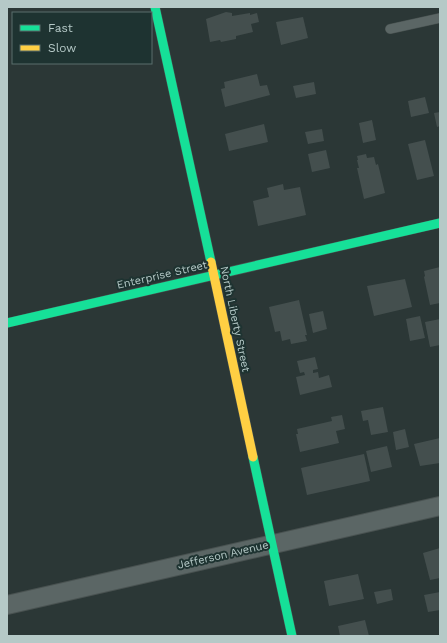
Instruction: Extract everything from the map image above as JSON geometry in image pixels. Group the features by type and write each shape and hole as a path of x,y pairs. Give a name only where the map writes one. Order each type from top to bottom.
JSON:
{"main road":[{"name":"North Liberty Street","path":"155,7 292,636"},
{"name":"Enterprise Street","path":"7,323 440,223"}],"street":[{"name":"Jefferson Avenue","path":"7,605 440,506"}],"lane":[{"path":"390,29 440,18"}],"building":[{"path":"226,12 232,13 232,16 257,13 259,22 251,24 253,32 236,36 236,39 221,42 220,40 210,42 206,19"},
{"path":"303,17 308,38 281,45 276,22"},
{"path":"257,74 260,86 267,85 270,95 225,107 221,89 225,88 224,82"},
{"path":"314,82 316,94 296,98 293,86"},
{"path":"425,97 429,113 411,117 408,101"},
{"path":"440,112 440,126 437,127 434,113"},
{"path":"372,120 376,140 363,143 359,123"},
{"path":"264,124 268,142 229,151 225,134"},
{"path":"322,129 324,141 308,144 305,132"},
{"path":"425,140 434,176 417,180 408,144"},
{"path":"326,150 330,168 312,172 308,154"},
{"path":"366,154 367,158 374,157 376,165 378,164 385,193 364,199 357,168 359,168 357,156"},
{"path":"283,184 284,190 300,187 306,215 258,226 253,201 269,197 267,188"},
{"path":"440,267 440,303 430,305 424,271"},
{"path":"405,279 412,307 374,316 367,286"},
{"path":"299,300 307,341 291,344 290,339 282,341 280,331 275,332 269,307"},
{"path":"323,311 327,329 313,333 309,314"},
{"path":"420,316 425,338 410,341 406,319"},
{"path":"440,319 440,345 430,347 425,322"},
{"path":"315,357 318,369 313,370 313,373 318,372 319,378 329,375 332,387 300,395 296,377 305,375 304,372 300,373 297,361"},
{"path":"383,407 388,432 371,435 368,420 363,421 361,411"},
{"path":"342,415 345,429 336,431 339,443 300,452 296,434 298,434 297,429 332,421 331,417"},
{"path":"405,429 409,447 396,450 393,432"},
{"path":"440,438 440,463 420,466 414,444"},
{"path":"387,446 392,467 371,472 366,451"},
{"path":"364,454 370,481 307,495 301,468"},
{"path":"440,548 440,578 430,580 423,553"},
{"path":"358,574 364,599 329,606 324,581"},
{"path":"391,589 393,600 377,604 374,592"},
{"path":"440,592 440,610 428,612 424,595"},
{"path":"365,620 369,636 340,636 338,626"}],"traffic: fast":[{"path":"155,7 211,262"},
{"path":"7,323 440,223"},
{"path":"253,457 292,636"}],"traffic: slow":[{"path":"211,262 253,457"}]}
